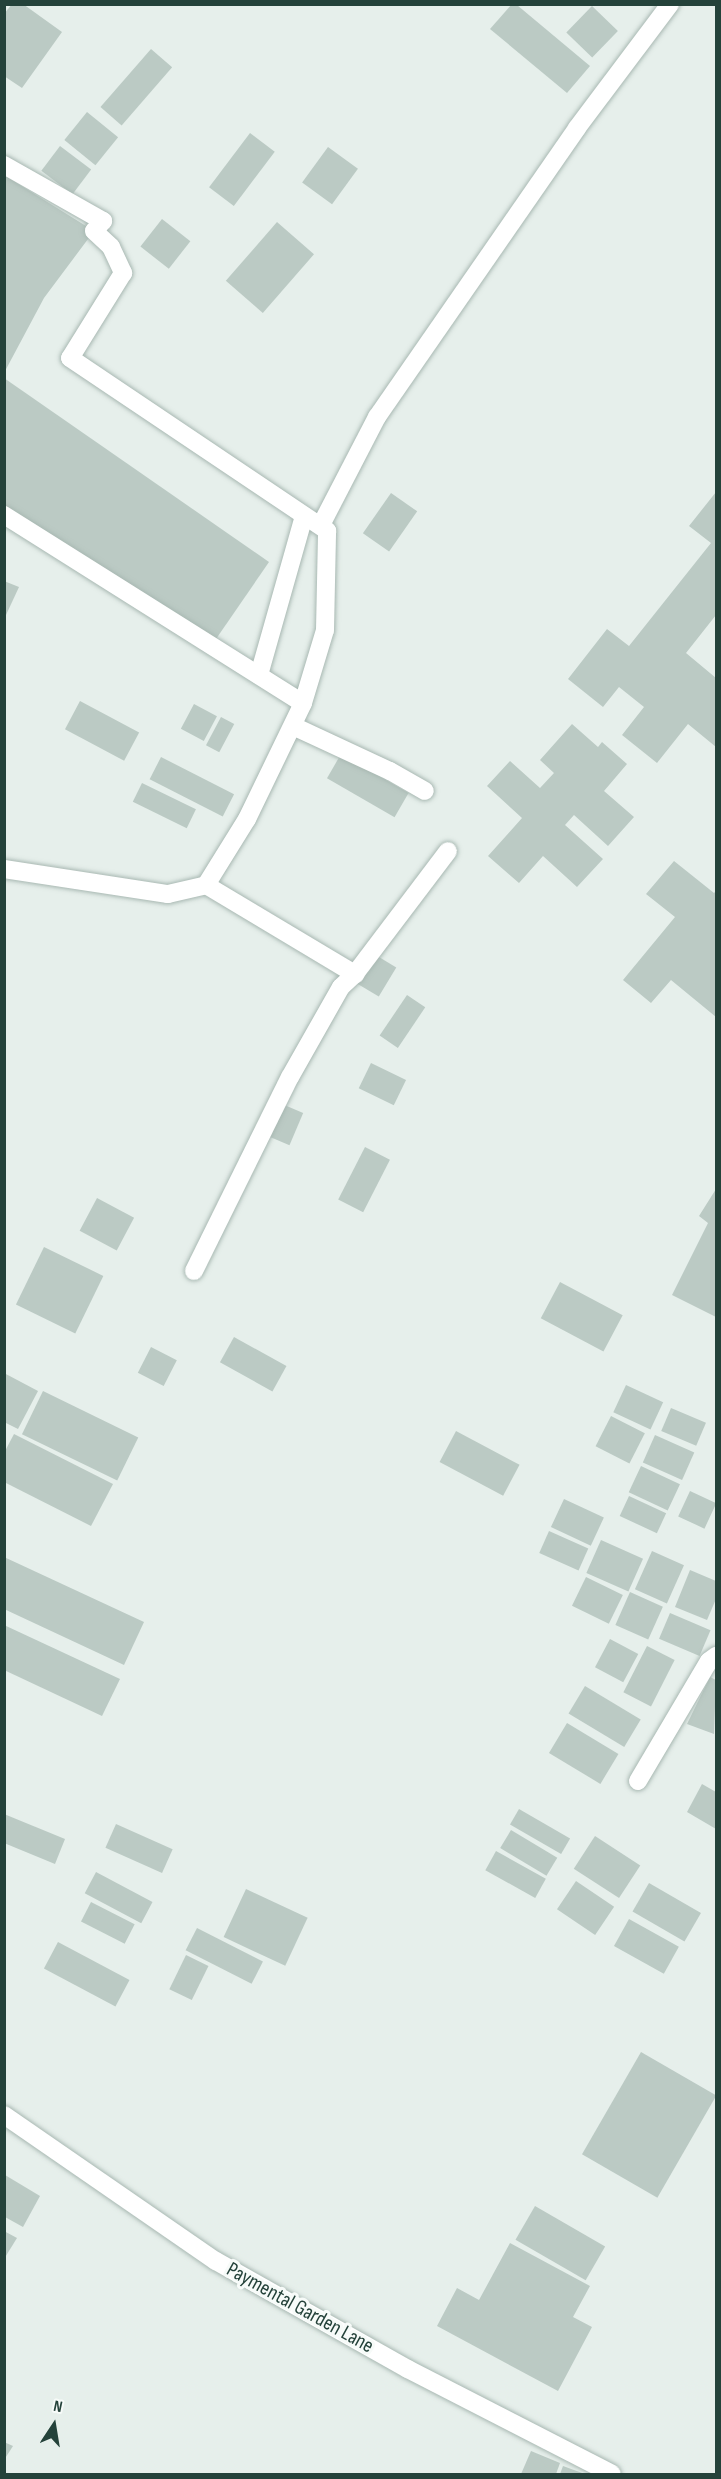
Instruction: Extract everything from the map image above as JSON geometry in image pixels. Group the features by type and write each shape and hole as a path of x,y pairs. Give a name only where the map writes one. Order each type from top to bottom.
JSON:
{"street":[{"path":"206,885 247,819 303,703 325,630 327,531 321,525 377,417 577,128 670,4"},
{"path":"4,165 103,222 94,231 111,247 123,273 70,358 327,531"},
{"path":"4,515 303,703"},
{"path":"259,675 304,516"},
{"path":"293,726 390,771 425,791"},
{"path":"194,1271 290,1077 341,987 355,974 448,850"},
{"path":"4,869 168,894 206,885 355,974"},
{"path":"638,1781 709,1660 717,1656"},
{"name":"Paymental Garden Lane","path":"4,2115 216,2261 408,2369 612,2475"}],"building":[{"path":"12,4 23,4 62,32 22,88 4,76 4,14"},
{"path":"511,5 517,5 590,66 567,93 490,29"},
{"path":"592,6 618,31 592,58 566,33"},
{"path":"151,49 172,67 122,125 100,107"},
{"path":"87,112 118,137 95,165 64,140"},
{"path":"250,133 275,152 234,206 209,187"},
{"path":"60,146 91,169 72,194 41,171"},
{"path":"328,147 358,169 332,204 302,183"},
{"path":"4,175 94,231 44,298 4,373"},
{"path":"162,219 190,241 169,269 140,247"},
{"path":"277,222 314,254 263,313 226,281"},
{"path":"4,378 269,562 216,639 4,505"},
{"path":"716,492 716,615 686,653 716,678 716,747 688,724 657,763 622,735 644,707 619,687 603,707 568,679 607,629 629,646 711,543 689,526"},
{"path":"391,493 417,511 389,551 363,533"},
{"path":"4,581 19,587 6,615 4,614"},
{"path":"80,701 139,732 124,761 65,729"},
{"path":"194,704 217,716 204,741 181,729"},
{"path":"221,717 234,724 219,752 206,745"},
{"path":"572,724 598,747 602,742 627,764 604,791 634,817 608,846 574,815 565,825 603,859 577,887 543,856 519,883 488,856 522,818 487,786 510,761 540,788 554,773 540,760"},
{"path":"341,754 409,793 395,817 327,778"},
{"path":"161,757 234,794 223,817 150,779"},
{"path":"142,783 196,809 187,828 133,802"},
{"path":"674,861 714,893 716,891 716,1017 671,980 651,1003 623,980 675,917 646,894"},
{"path":"374,954 396,967 379,997 356,983"},
{"path":"407,995 425,1007 398,1048 380,1036"},
{"path":"371,1063 406,1080 394,1105 359,1088"},
{"path":"282,1104 303,1113 289,1145 268,1136"},
{"path":"365,1147 390,1160 363,1212 338,1200"},
{"path":"716,1189 716,1317 672,1295 708,1223 699,1216"},
{"path":"97,1198 134,1218 117,1250 80,1231"},
{"path":"44,1247 103,1276 75,1333 16,1305"},
{"path":"560,1282 623,1315 603,1352 541,1318"},
{"path":"234,1337 286,1366 272,1391 220,1362"},
{"path":"151,1347 177,1360 164,1386 138,1373"},
{"path":"4,1373 38,1391 18,1429 4,1422"},
{"path":"626,1385 663,1402 650,1430 613,1412"},
{"path":"43,1391 138,1437 117,1481 22,1434"},
{"path":"671,1408 706,1423 696,1446 661,1431"},
{"path":"611,1416 645,1433 629,1464 596,1446"},
{"path":"456,1431 520,1465 503,1496 440,1462"},
{"path":"14,1434 113,1484 91,1526 4,1482 4,1453"},
{"path":"655,1435 694,1452 682,1480 643,1462"},
{"path":"641,1466 680,1484 668,1510 629,1492"},
{"path":"690,1491 716,1503 704,1529 678,1516"},
{"path":"629,1496 666,1513 657,1533 620,1516"},
{"path":"564,1499 604,1518 591,1546 551,1527"},
{"path":"549,1531 588,1548 579,1570 539,1553"},
{"path":"601,1540 643,1559 628,1592 586,1573"},
{"path":"652,1551 684,1565 667,1604 635,1589"},
{"path":"4,1557 144,1622 124,1665 4,1609"},
{"path":"690,1570 716,1581 716,1599 707,1620 675,1607"},
{"path":"586,1577 623,1595 609,1624 572,1606"},
{"path":"630,1592 663,1607 648,1640 615,1625"},
{"path":"670,1613 711,1630 700,1656 659,1639"},
{"path":"4,1625 120,1679 102,1716 4,1670"},
{"path":"610,1639 638,1654 623,1682 595,1667"},
{"path":"647,1646 675,1660 651,1706 623,1692"},
{"path":"710,1677 716,1680 714,1734 687,1724"},
{"path":"585,1686 641,1719 624,1747 569,1713"},
{"path":"567,1723 618,1754 600,1784 549,1753"},
{"path":"702,1784 716,1792 716,1829 687,1812"},
{"path":"519,1809 570,1838 561,1854 510,1825"},
{"path":"4,1814 65,1839 55,1864 4,1843"},
{"path":"116,1824 173,1849 162,1873 105,1848"},
{"path":"511,1830 557,1858 546,1876 500,1848"},
{"path":"595,1836 640,1865 619,1898 574,1869"},
{"path":"496,1851 546,1879 535,1898 485,1870"},
{"path":"96,1872 153,1902 141,1923 85,1893"},
{"path":"576,1881 614,1907 595,1935 557,1909"},
{"path":"649,1883 701,1913 684,1942 632,1912"},
{"path":"246,1889 308,1918 285,1966 224,1937"},
{"path":"91,1902 135,1924 125,1944 81,1922"},
{"path":"629,1919 679,1947 664,1974 614,1946"},
{"path":"197,1928 263,1962 252,1984 186,1950"},
{"path":"58,1942 130,1980 115,2007 44,1968"},
{"path":"186,1955 208,1966 192,2000 169,1989"},
{"path":"641,2052 716,2095 657,2198 582,2154"},
{"path":"5,2175 40,2196 23,2227 5,2217"},
{"path":"535,2206 605,2246 586,2280 516,2240"},
{"path":"4,2231 17,2238 4,2259"},
{"path":"510,2243 590,2286 573,2317 592,2327 558,2391 437,2326 457,2288 479,2300"},
{"path":"4,2442 13,2446 4,2460"},
{"path":"531,2451 560,2463 556,2474 521,2474"},
{"path":"563,2466 585,2474 560,2474"}]}
